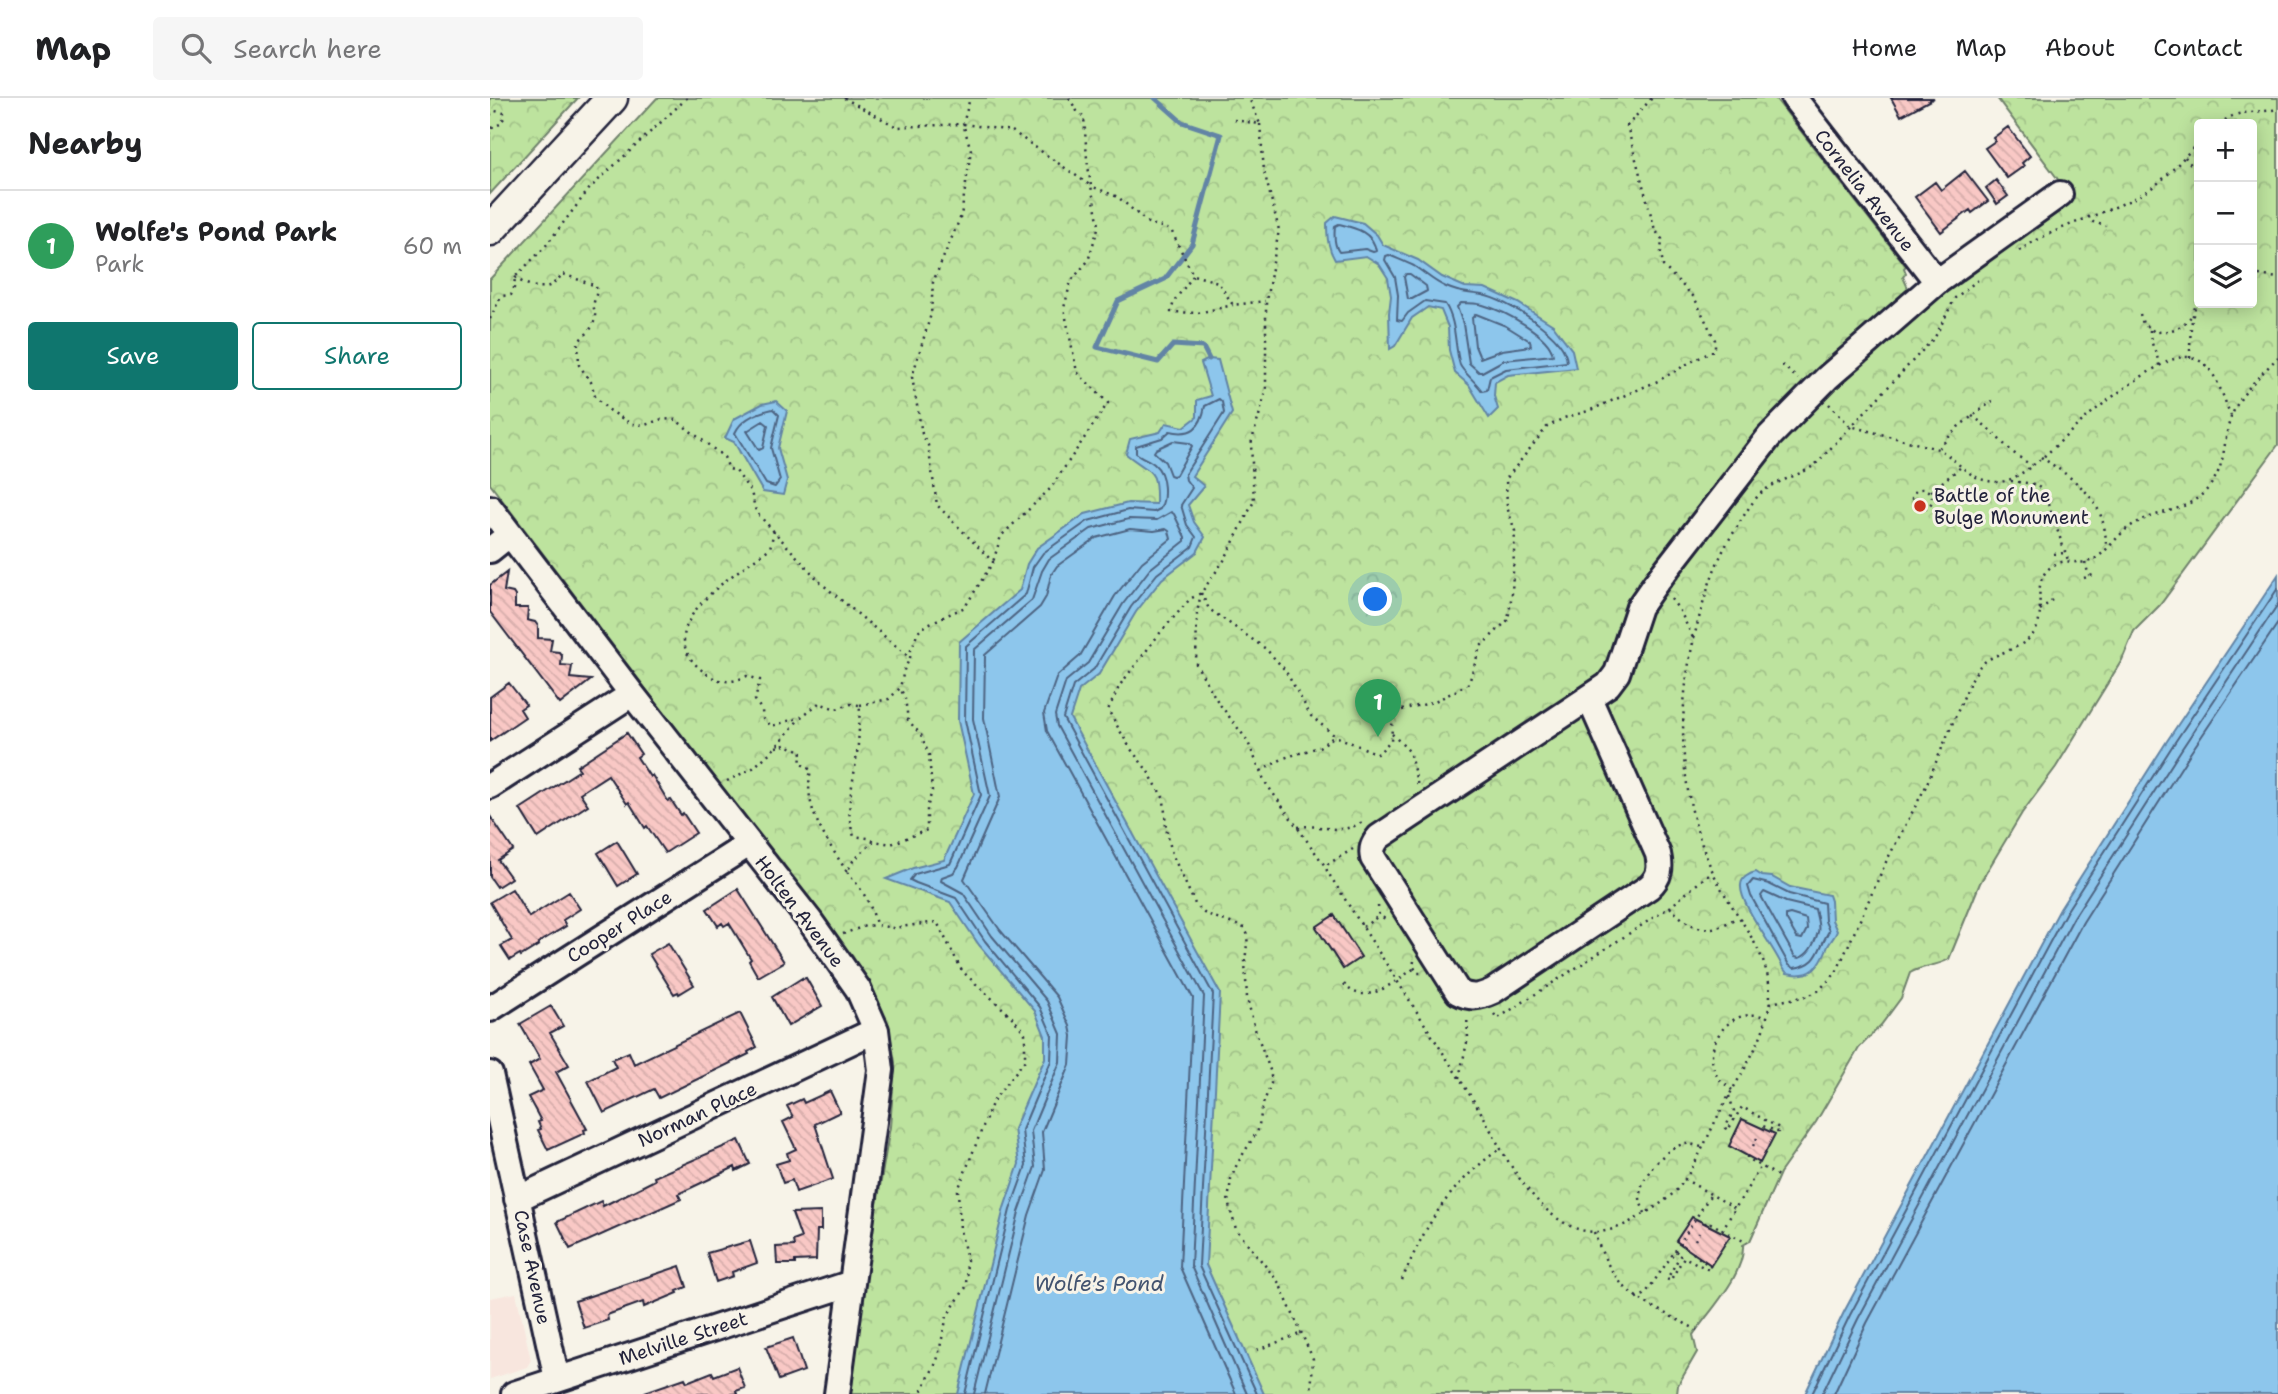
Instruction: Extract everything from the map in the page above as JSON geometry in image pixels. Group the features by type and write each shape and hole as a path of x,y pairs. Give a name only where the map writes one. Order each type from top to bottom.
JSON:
{"main road":[{"path":"490,230 612,98"}],"street":[{"name":"Cornelia Avenue","path":"1800,100 1937,282"},
{"path":"1589,698 1658,854 1660,865 1656,880 1493,991 1467,997 1458,992 1373,858 1369,832 1608,685 1617,673 1639,607 1762,446 1827,378 1937,282 2060,194"},
{"name":"Holten Avenue","path":"490,508 810,921 858,989 876,1030 881,1070 837,1394"},
{"path":"490,550 510,534"},
{"path":"490,786 632,694"},
{"name":"Cooper Place","path":"490,1009 749,844"},
{"name":"Norman Place","path":"517,1199 876,1030"},
{"name":"Case Avenue","path":"490,1074 557,1379"},
{"name":"Melville Street","path":"514,1394 852,1283"}],"path":[{"path":"490,319 501,296 511,295 515,277 544,248 590,188 687,98"},
{"path":"844,98 897,127 963,124 1013,131 1091,187 1118,197 1148,223 1171,230 1193,275 1218,282 1233,305"},
{"path":"970,98 963,124 971,150 961,216 933,282 931,314 912,377 922,434 928,445 937,505 993,562"},
{"path":"727,782 753,768 776,747 801,717 819,703 836,709 850,704 860,705 889,699 900,688 918,632 928,624 965,607 993,562 1001,536 1050,489 1108,404 1077,372 1064,308 1071,281 1088,261 1099,225 1087,159 1084,117 1069,98"},
{"path":"1250,98 1260,124 1264,171 1279,230 1266,301 1266,391 1251,444 1254,501 1225,559 1201,593 1197,613 1196,664 1217,702 1247,740 1265,782 1326,867 1484,1117 1499,1149 1550,1212 1569,1225 1594,1232 1614,1229 1645,1213 1666,1200 1684,1179 1752,1054 1770,1003 1765,966 1757,947 1713,873 1695,822 1684,768 1683,716 1686,675 1693,638 1710,580 1724,547 1761,493 1815,465 1935,337 1955,298 1984,275"},
{"path":"1201,593 1209,609 1266,649 1285,670 1311,716 1335,736 1378,754 1391,740 1392,715 1403,709 1445,697 1469,683 1480,647 1508,620 1515,531 1507,507 1506,479 1547,427 1658,381 1689,362 1716,351 1715,340 1694,297 1663,266 1662,239 1655,230 1627,126 1651,98"},
{"path":"2226,119 2242,112 2278,109"},
{"path":"490,115 495,111 504,113 500,124 490,129"},
{"path":"1234,120 1260,124"},
{"path":"2013,255 2032,242 2150,189 2194,147"},
{"path":"2185,157 2194,169"},
{"path":"2088,216 2093,222 2106,226"},
{"path":"515,277 521,283 538,287 548,286 563,274 596,286 597,294 593,304 596,316 586,335 578,341 579,365 591,382 595,396 606,408 631,424 645,425 663,419 676,420 699,436 724,457 729,469 736,471 751,492 756,512 830,591 910,658"},
{"path":"1193,275 1174,301 1171,312 1198,313 1266,301"},
{"path":"2257,275 2278,278"},
{"path":"2190,358 2195,308"},
{"path":"2140,314 2143,324 2155,332 2184,325 2193,314"},
{"path":"2150,330 2151,344 2157,352 2159,367"},
{"path":"1770,1003 1818,992 1836,973 1886,862 1925,788 1971,680 1980,666 2033,635 2039,621 2038,593 2046,572 2057,563 2068,560 2085,562 2096,558 2130,526 2148,517 2166,514 2192,503 2210,485 2224,459 2231,416 2248,389 2278,356"},
{"path":"2010,481 2086,418 2175,358 2199,360 2209,369 2231,416"},
{"path":"1782,365 1804,385"},
{"path":"1938,449 1972,415 1994,400"},
{"path":"1838,414 1850,426 1938,449 1970,475 1983,480 2034,484 2043,490 2047,498 2068,560"},
{"path":"1972,415 1992,430 2012,452 2032,465"},
{"path":"2041,457 2079,485 2099,508 2106,533 2106,549"},
{"path":"1930,491 1961,467"},
{"path":"1921,488 1930,491 1933,500 1931,504 1924,509 1915,506 1914,493 1921,488"},
{"path":"2038,501 2047,498"},
{"path":"2046,524 2055,521"},
{"path":"774,531 770,548 724,582 694,611 685,628 683,644 690,658 718,681 735,682 747,676 760,680 755,700 767,724 772,726 801,717"},
{"path":"2054,554 2065,553"},
{"path":"2084,578 2091,576 2085,562"},
{"path":"1201,593 1190,599 1160,633 1120,685 1108,710 1164,799 1166,828 1172,854 1195,904 1204,914 1244,928 1248,935 1245,962 1247,998 1271,1073 1258,1130 1231,1179 1228,1202 1236,1229 1279,1283 1302,1333 1313,1359 1311,1394"},
{"path":"1666,594 1680,611 1693,638"},
{"path":"2040,610 2052,600"},
{"path":"860,705 857,760 852,778 849,822 854,836 891,844 927,830 927,808 932,791 929,755 921,735 908,720 905,698 900,688"},
{"path":"1392,734 1409,751 1418,784 1411,792"},
{"path":"1261,771 1284,758 1319,747 1335,736"},
{"path":"776,747 785,745 802,751 800,763 811,770 808,783 811,809 821,831 847,872 863,891 876,925"},
{"path":"1298,827 1341,831 1353,828 1369,832"},
{"path":"1326,867 1369,832"},
{"path":"847,872 853,860 874,841"},
{"path":"1490,1009 1497,1018 1500,1017 1670,907 1713,873"},
{"path":"1670,907 1686,923 1705,929 1721,926 1738,917"},
{"path":"1363,927 1386,911"},
{"path":"842,934 876,925 893,928 937,922 962,971 1012,1016 1025,1033 1025,1059 993,1101 958,1190 960,1230 967,1259 966,1287 947,1316 937,1361 920,1394"},
{"path":"1344,984 1353,992 1366,994 1382,990 1420,964"},
{"path":"1459,1078 1468,1038 1466,1009"},
{"path":"1467,1015 1472,1015"},
{"path":"1732,1090 1716,1073 1713,1059 1716,1038 1723,1027 1745,1015 1767,1017"},
{"path":"1729,1096 1734,1111 1725,1128 1728,1130 1742,1107 1779,1128 1778,1132 1763,1126 1762,1128"},
{"path":"1753,1146 1757,1138"},
{"path":"1645,1213 1640,1195 1647,1174 1655,1164 1677,1146 1690,1144 1702,1147"},
{"path":"1402,1280 1436,1212 1451,1191 1499,1149"},
{"path":"1748,1156 1746,1158 1778,1176"},
{"path":"1722,1230 1761,1166"},
{"path":"1684,1179 1735,1208"},
{"path":"1636,1298 1648,1290 1711,1195"},
{"path":"1705,1224 1707,1222 1746,1243"},
{"path":"1594,1232 1609,1269 1620,1285 1636,1298 1697,1329"},
{"path":"1695,1241 1699,1233"},
{"path":"1675,1251 1681,1254 1667,1279 1670,1281 1684,1257 1709,1270 1711,1267 1689,1250"},
{"path":"1257,1350 1302,1333"}],"shaded area":[{"path":"516,1293 531,1360 527,1367 490,1379 490,1298"}],"green space":[{"path":"490,98 578,98 490,194"},
{"path":"657,98 1775,98 1906,266 1903,277 1916,306 2069,199 2057,178 1997,98 2278,98 2278,445 2160,605 2134,631 2122,660 2056,767 2022,813 1980,883 1949,959 1910,973 1901,998 1859,1048 1816,1122 1780,1173 1750,1241 1743,1245 1742,1256 1732,1280 1693,1335 1697,1352 1678,1385 1677,1394 851,1394 866,1270 890,1127 895,1062 889,1028 877,998 861,972 490,484 490,279"}],"water":[{"path":"1335,216 1363,223 1377,235 1383,245 1418,260 1442,277 1465,287 1485,288 1518,303 1553,325 1572,350 1576,368 1508,375 1495,382 1494,396 1498,409 1489,418 1469,385 1455,373 1449,350 1448,327 1441,310 1428,307 1412,318 1395,346 1390,349 1391,296 1388,278 1379,264 1366,256 1335,260 1328,243 1327,223"},
{"name":"Wolfe's Pond","path":"1209,359 1218,360 1232,413 1192,476 1204,486 1188,505 1194,522 1205,537 1197,552 1162,579 1136,612 1099,674 1079,690 1070,718 1220,993 1206,1265 1264,1394 958,1394 1004,1208 1019,1164 1014,1129 1045,1058 1045,1036 1035,1011 979,945 950,902 886,879 944,860 974,794 958,721 959,642 1020,590 1027,564 1037,548 1085,514 1128,503 1156,504 1154,477 1126,454 1130,439 1160,432 1166,423 1184,427 1197,417 1197,400 1211,396 1201,363"},
{"path":"776,401 787,411 778,448 787,480 783,495 763,492 734,442 725,438 734,419 762,404"},
{"path":"2278,575 2278,1394 1805,1394 1844,1312 2060,909 2167,741"},
{"path":"1756,872 1790,887 1829,895 1832,920 1837,931 1822,960 1809,972 1787,973 1751,914 1741,885 1746,876"}],"building":[{"path":"1891,98 1934,98 1901,116"},
{"path":"2008,127 2030,156 2022,163 2024,166 2007,178 1985,148"},
{"path":"1965,171 1988,201 1972,213 1970,210 1941,232 1915,197 1935,182 1941,190"},
{"path":"1996,180 2008,196 1997,204 1986,188"},
{"path":"507,572 504,591 515,596 515,608 528,608 527,620 538,626 538,638 552,639 550,651 559,652 562,656 561,665 572,666 570,678 591,680 560,704 490,612 490,585"},
{"path":"509,683 526,705 520,709 525,717 490,741 490,697"},
{"path":"627,733 641,754 637,757 650,777 652,775 668,801 671,800 681,815 683,813 696,833 665,853 608,775 580,793 588,805 538,838 520,809 580,770 577,766"},
{"path":"490,816 513,850 498,860 511,878 497,887 490,877"},
{"path":"617,841 637,874 618,886 598,853"},
{"path":"512,889 529,917 569,892 580,909 563,920 566,926 521,956 520,954 510,960 501,946 512,940 490,902"},
{"path":"738,889 784,962 758,977 749,961 751,959 729,923 718,926 707,909"},
{"path":"1334,915 1361,957 1343,969 1316,927"},
{"path":"668,943 694,985 679,994 674,994 649,954"},
{"path":"806,978 822,1006 788,1026 772,997"},
{"path":"551,1006 563,1026 550,1033 569,1065 556,1072 587,1129 584,1130 585,1133 548,1150 538,1130 541,1129 538,1122 541,1121 528,1097 543,1090 529,1065 540,1059 520,1024"},
{"path":"740,1013 757,1047 748,1052 749,1054 659,1098 654,1089 604,1113 588,1081 616,1067 612,1059 629,1052 634,1064"},
{"path":"830,1091 840,1112 815,1124 833,1179 796,1192 792,1180 783,1183 776,1164 789,1160 787,1153 796,1149 783,1122 793,1117 787,1106 802,1099 804,1103"},
{"path":"1742,1119 1775,1134 1760,1163 1729,1146"},
{"path":"739,1140 750,1164 736,1171 735,1167 678,1194 681,1199 570,1249 557,1222 601,1201 603,1206 655,1180 654,1177"},
{"path":"821,1212 821,1230 817,1230 816,1260 777,1264 776,1247 794,1246 793,1241 801,1238 792,1213"},
{"path":"1692,1217 1730,1236 1711,1265 1676,1241"},
{"path":"750,1241 757,1263 732,1272 733,1276 716,1282 707,1253"},
{"path":"680,1266 687,1287 677,1291 678,1293 644,1307 643,1302 607,1315 608,1320 584,1328 575,1301"},
{"path":"793,1338 804,1371 779,1380 766,1347"},
{"path":"737,1367 745,1388 736,1391 737,1394 645,1394 685,1378 687,1382 712,1372 714,1376"}],"waterway":[{"path":"1155,98 1182,122 1221,135 1192,244 1165,279 1118,301 1097,347 1158,362 1173,345 1203,347 1209,359"}],"place":[{"name":"Battle of the Bulge Monument","path":"1920,506"},
{"name":"Wolfe's Pond Park","path":"1378,737"}]}
